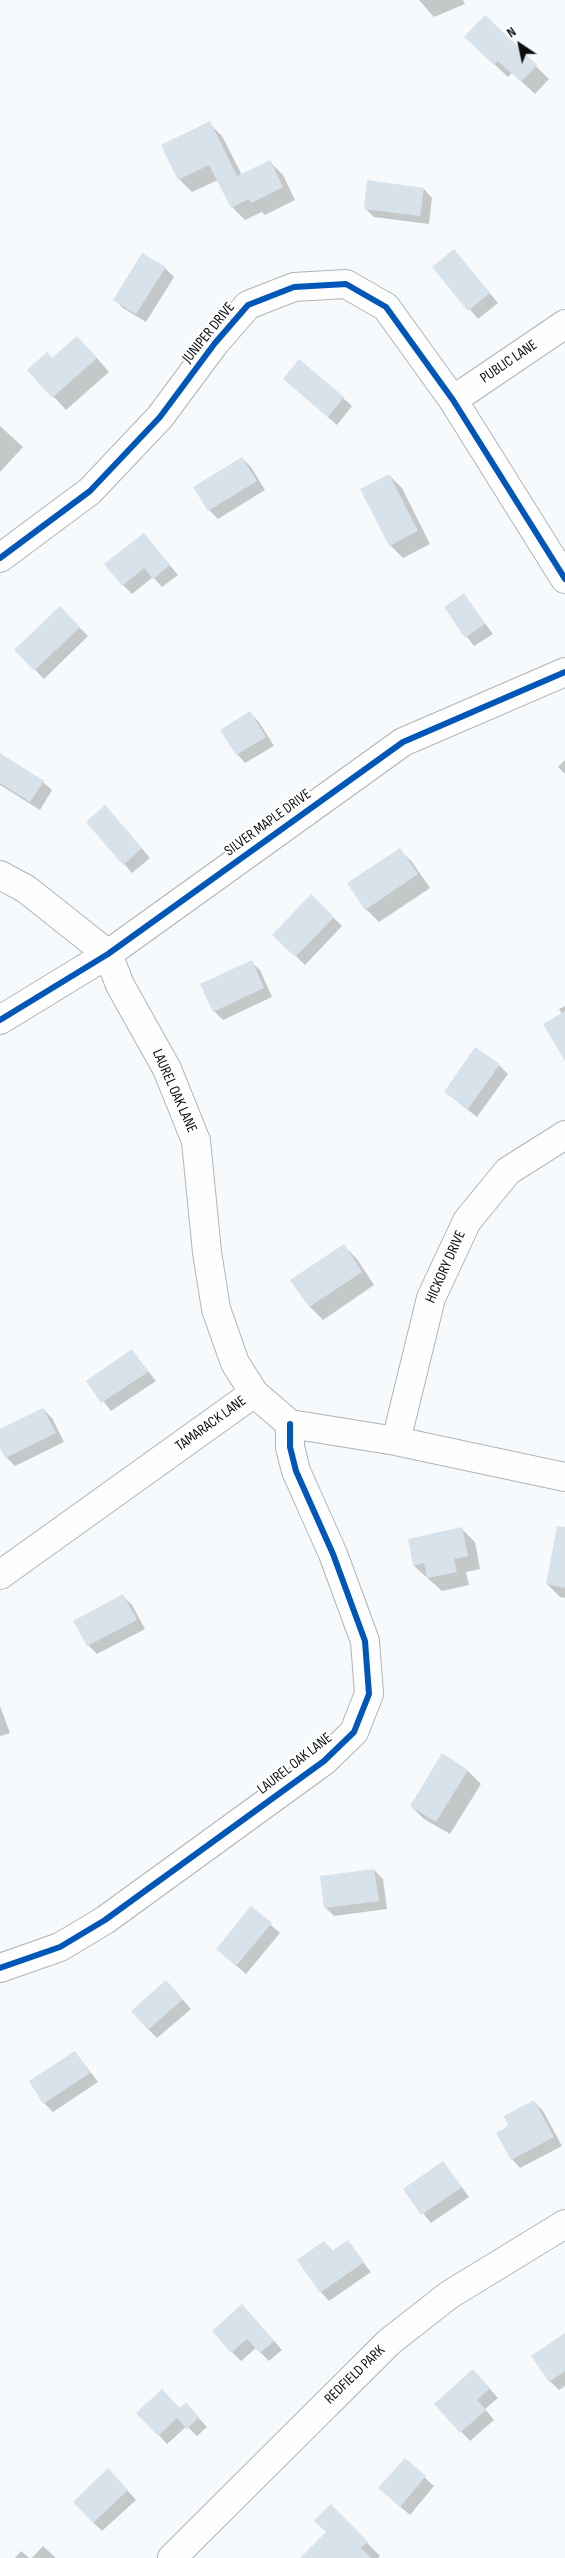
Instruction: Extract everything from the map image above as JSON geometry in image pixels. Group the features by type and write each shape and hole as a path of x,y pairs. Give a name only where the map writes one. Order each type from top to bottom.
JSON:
{"street":[{"name":"JUNIPER DRIVE","path":"0,558 90,491 160,417 215,343 248,305 294,287 346,284 386,307 453,400 565,579"},
{"name":"PUBLIC LANE","path":"453,400 565,324"},
{"name":"SILVER MAPLE DRIVE","path":"0,1020 108,954 403,742 565,672"},
{"path":"0,874 26,889 108,954"},
{"name":"LAUREL OAK LANE","path":"108,954 120,985 166,1069 196,1142 207,1252 216,1309 235,1363 254,1394"},
{"name":"HICKORY DRIVE","path":"396,1441 431,1298 467,1221 508,1171 565,1135"},
{"name":"TAMARACK LANE","path":"0,1576 254,1394 290,1424"},
{"path":"290,1424 396,1441 565,1477"},
{"name":"LAUREL OAK LANE","path":"0,1968 60,1947 105,1920 324,1761 354,1732 369,1694 365,1641 333,1554 296,1472 290,1447 290,1424"},
{"name":"REDFIELD PARK","path":"172,2558 389,2342 449,2295 565,2224"}],"building":[{"path":"485,15 537,65 521,82 498,61 494,65 464,37"},
{"path":"210,121 237,176 270,160 283,187 251,203 249,199 231,208 209,165 178,180 161,145"},
{"path":"367,180 424,188 420,216 364,209"},
{"path":"454,249 490,293 468,311 432,267"},
{"path":"142,253 166,267 136,314 113,300"},
{"path":"77,336 97,358 52,398 27,370 47,352 52,358"},
{"path":"299,359 344,397 328,417 283,379"},
{"path":"242,457 257,481 208,511 193,487"},
{"path":"389,474 418,531 389,546 360,489"},
{"path":"144,533 170,565 153,579 144,568 122,586 104,564"},
{"path":"464,593 485,624 465,638 444,607"},
{"path":"60,606 80,627 34,671 14,650"},
{"path":"250,711 266,737 236,755 220,730"},
{"path":"0,753 44,781 30,802 0,783"},
{"path":"105,805 142,848 123,865 86,822"},
{"path":"400,848 418,874 365,910 347,883"},
{"path":"311,894 334,917 295,957 272,935"},
{"path":"252,960 264,988 213,1012 200,984"},
{"path":"565,1011 565,1061 543,1024"},
{"path":"475,1047 500,1064 468,1109 444,1092"},
{"path":"344,1244 362,1272 309,1307 290,1280"},
{"path":"132,1349 148,1372 101,1403 86,1381"},
{"path":"43,1408 56,1433 5,1458 0,1448 0,1429"},
{"path":"557,1526 565,1527 565,1588 546,1584"},
{"path":"462,1527 468,1556 454,1559 457,1572 427,1578 424,1563 413,1566 408,1539"},
{"path":"123,1594 137,1620 87,1646 73,1621"},
{"path":"442,1753 468,1770 436,1822 410,1806"},
{"path":"374,1869 379,1901 324,1908 320,1876"},
{"path":"251,1906 272,1923 236,1966 216,1949"},
{"path":"166,1980 183,1999 148,2030 131,2011"},
{"path":"75,2051 90,2073 43,2104 29,2081"},
{"path":"534,2100 554,2137 511,2160 496,2133 508,2126 504,2116"},
{"path":"443,2161 462,2187 421,2215 403,2189"},
{"path":"348,2240 364,2262 320,2293 297,2260 324,2241 332,2251"},
{"path":"242,2304 274,2341 260,2353 247,2339 231,2353 212,2331"},
{"path":"565,2333 565,2371 549,2382 531,2356"},
{"path":"473,2369 490,2388 477,2400 486,2410 460,2433 434,2404"},
{"path":"162,2389 180,2408 186,2402 199,2417 187,2429 177,2418 158,2436 136,2413"},
{"path":"405,2458 426,2476 400,2507 378,2488"},
{"path":"108,2468 128,2490 93,2523 73,2502"},
{"path":"331,2504 368,2542 361,2548 371,2558 300,2558 326,2532 314,2521"}],"cycle path":[{"path":"0,558 90,491 160,417 215,343 248,305 294,287 346,284 386,307 453,400 565,579"},
{"path":"0,1020 108,954 403,742 565,672"},
{"path":"0,1968 60,1947 105,1920 324,1761 354,1732 369,1694 365,1641 333,1554 296,1471 290,1447 290,1424"}]}
